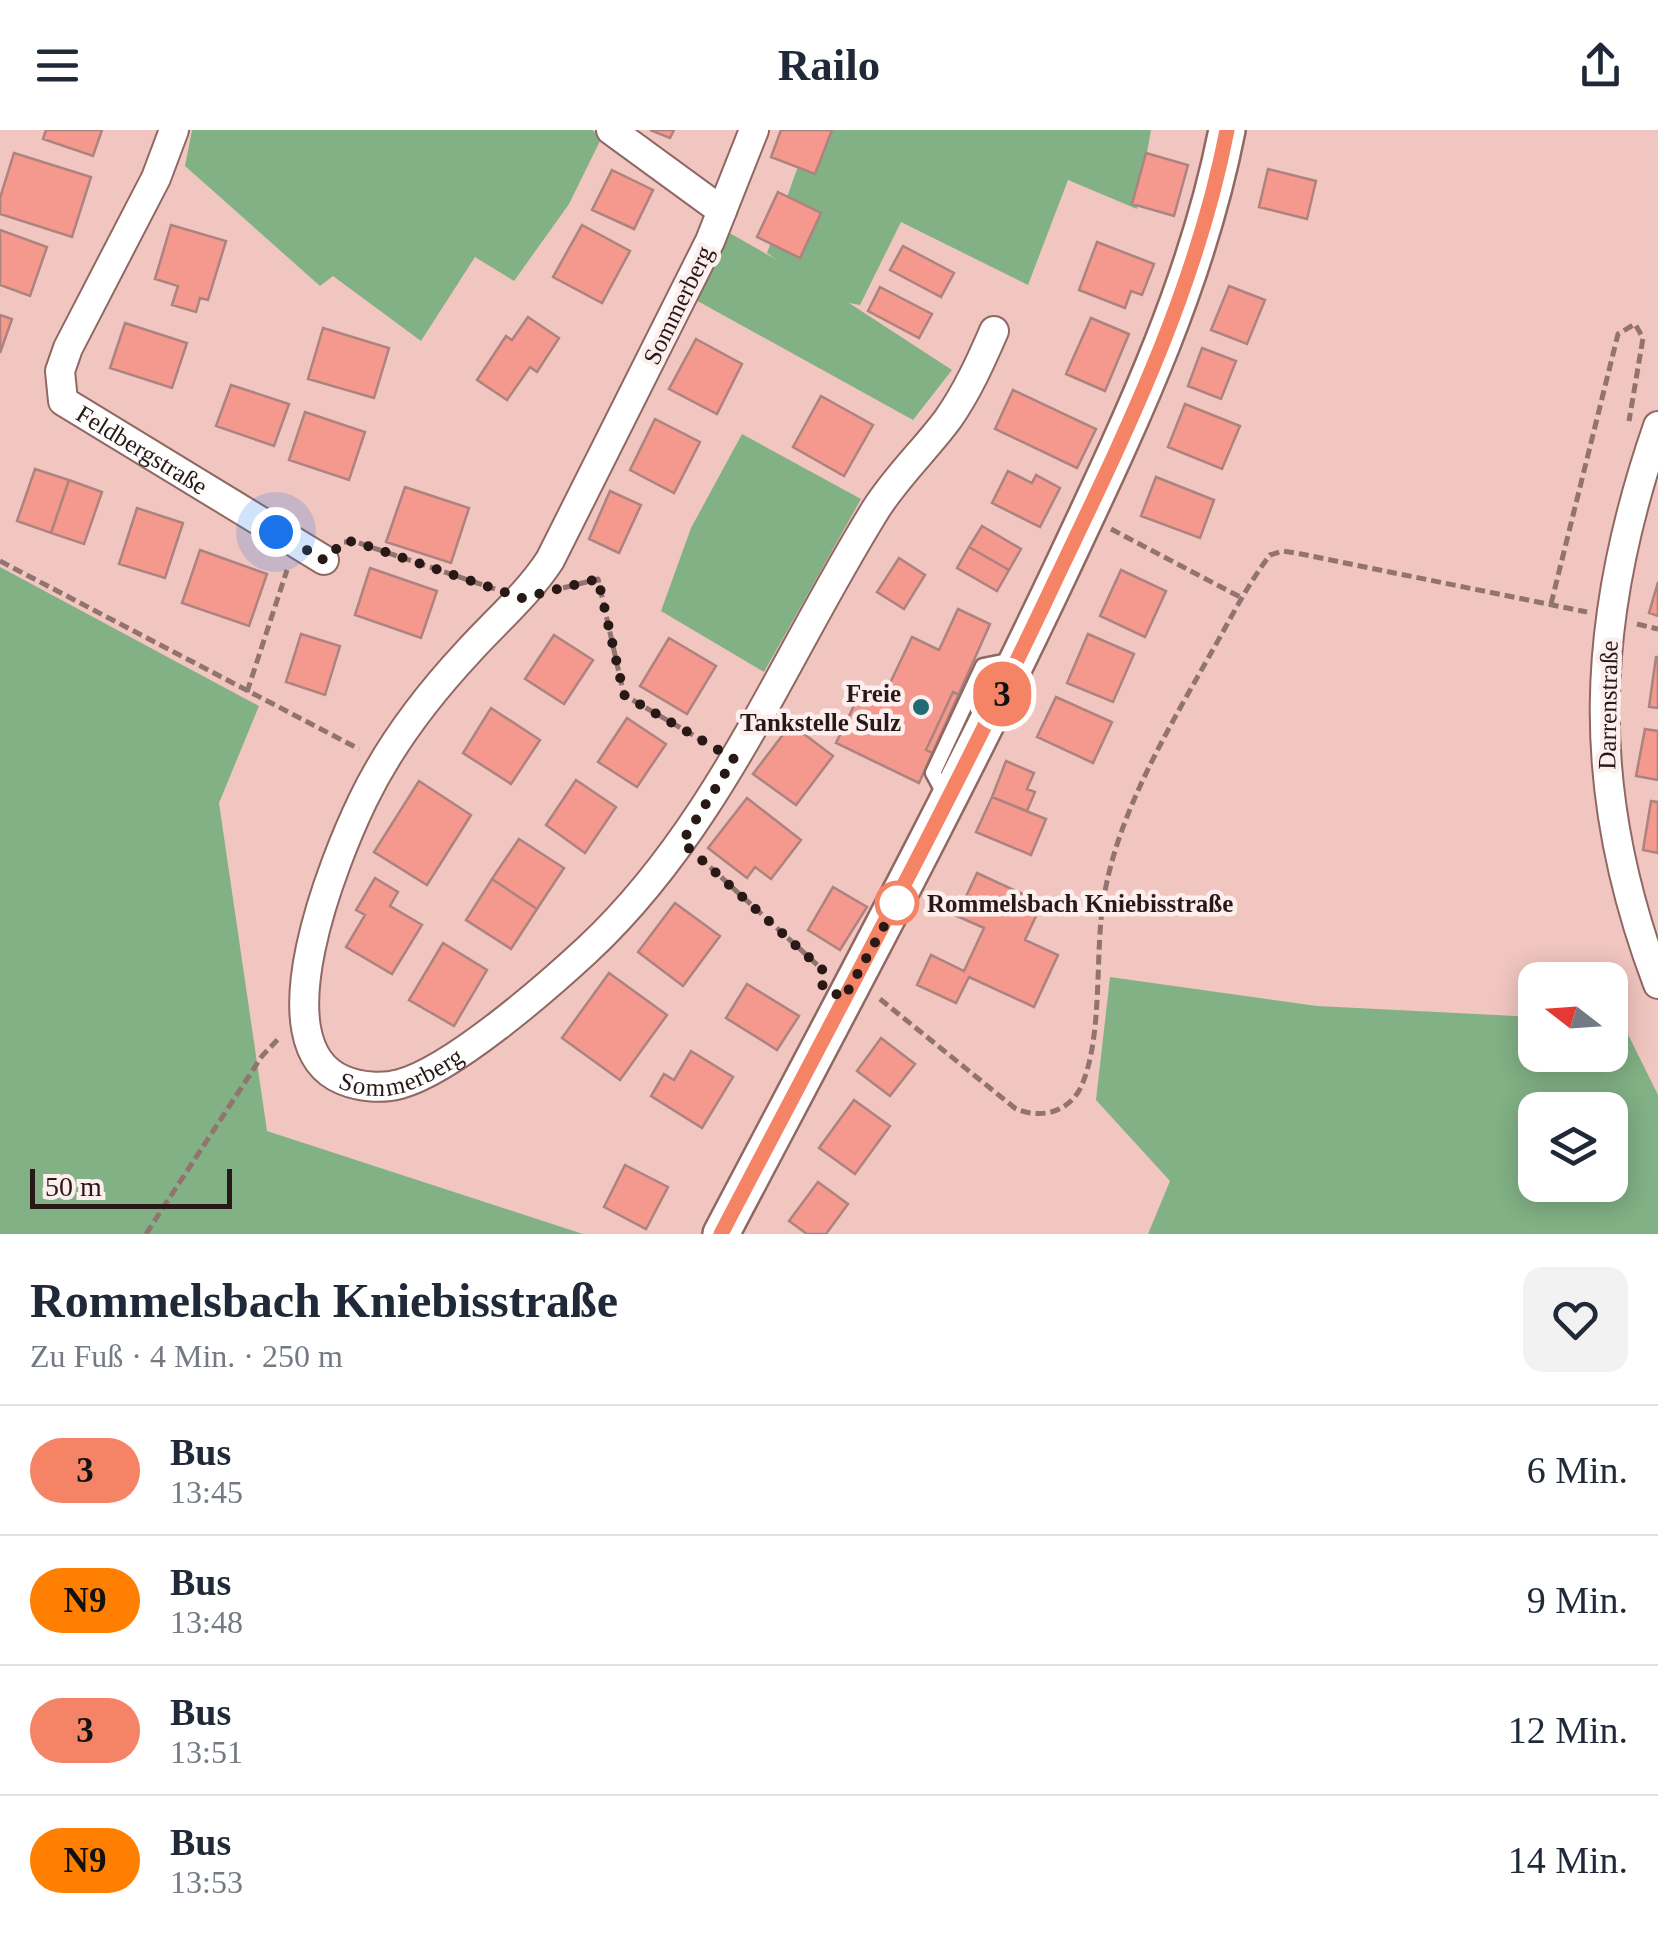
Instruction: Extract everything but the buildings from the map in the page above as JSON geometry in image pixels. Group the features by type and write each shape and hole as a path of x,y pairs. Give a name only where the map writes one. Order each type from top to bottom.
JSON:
{"street":[{"name":"Feldbergstraße","path":"174,130 156,178 68,348 59,387 74,412 324,560"},
{"path":"611,130 722,211"},
{"name":"Sommerberg","path":"754,130 722,211 550,560 522,598 454,668 385,760 355,817 324,904 305,990 304,1030 321,1064 354,1085 399,1084 420,1075 532,998 576,960 648,886 682,842 734,759 876,510 951,415 994,331"},
{"path":"721,1234 949,803 1086,516 1173,321 1203,238 1227,130"},
{"name":"Darrenstraße","path":"1658,426 1623,536 1610,617 1604,709 1611,817 1624,882 1658,984"}],"path":[{"path":"1551,604 1618,334 1634,324 1644,338 1627,434"},
{"path":"1086,516 1242,598"},
{"path":"324,560 345,541 356,542 522,598 598,579 624,695 734,759"},
{"path":"247,692 296,543"},
{"path":"880,999 1016,1109 1034,1116 1046,1114 1074,1097 1088,1060 1103,903 1111,869 1140,790 1242,598 1270,555 1283,551 1610,617"},
{"path":"0,561 385,760"},
{"path":"682,842 826,973 822,987 844,998"},
{"path":"146,1234 262,1056 277,1037 304,1030"}],"green space":[{"path":"192,130 592,130 602,137 569,204 514,281 475,257 421,341 333,276 320,286 185,166"},
{"path":"811,130 1151,130 1137,209 1068,180 1028,285 901,222 860,305 849,303 952,370 913,420 694,299 726,231 777,260 767,253"},
{"path":"742,434 861,499 764,672 661,611 691,528"},
{"path":"0,567 259,706 219,803 267,1131 583,1234 0,1234"},
{"path":"1110,977 1317,1006 1518,1016 1518,1072 1628,1072 1628,1034 1658,1095 1658,1234 1148,1234 1170,1181 1096,1100"}],"bus line":[{"name":"3","path":"721,1234 949,803 1128,428 1203,238 1227,130"}],"place":[{"name":"Freie Tankstelle Sulz","path":"921,707"},
{"name":"Rommelsbach Kniebisstraße","path":"897,903"}],"route":[{"path":"276,532 324,560 345,541 356,542 522,598 598,579 624,695 734,759 682,842 826,973 822,987 844,998 897,903"}]}
